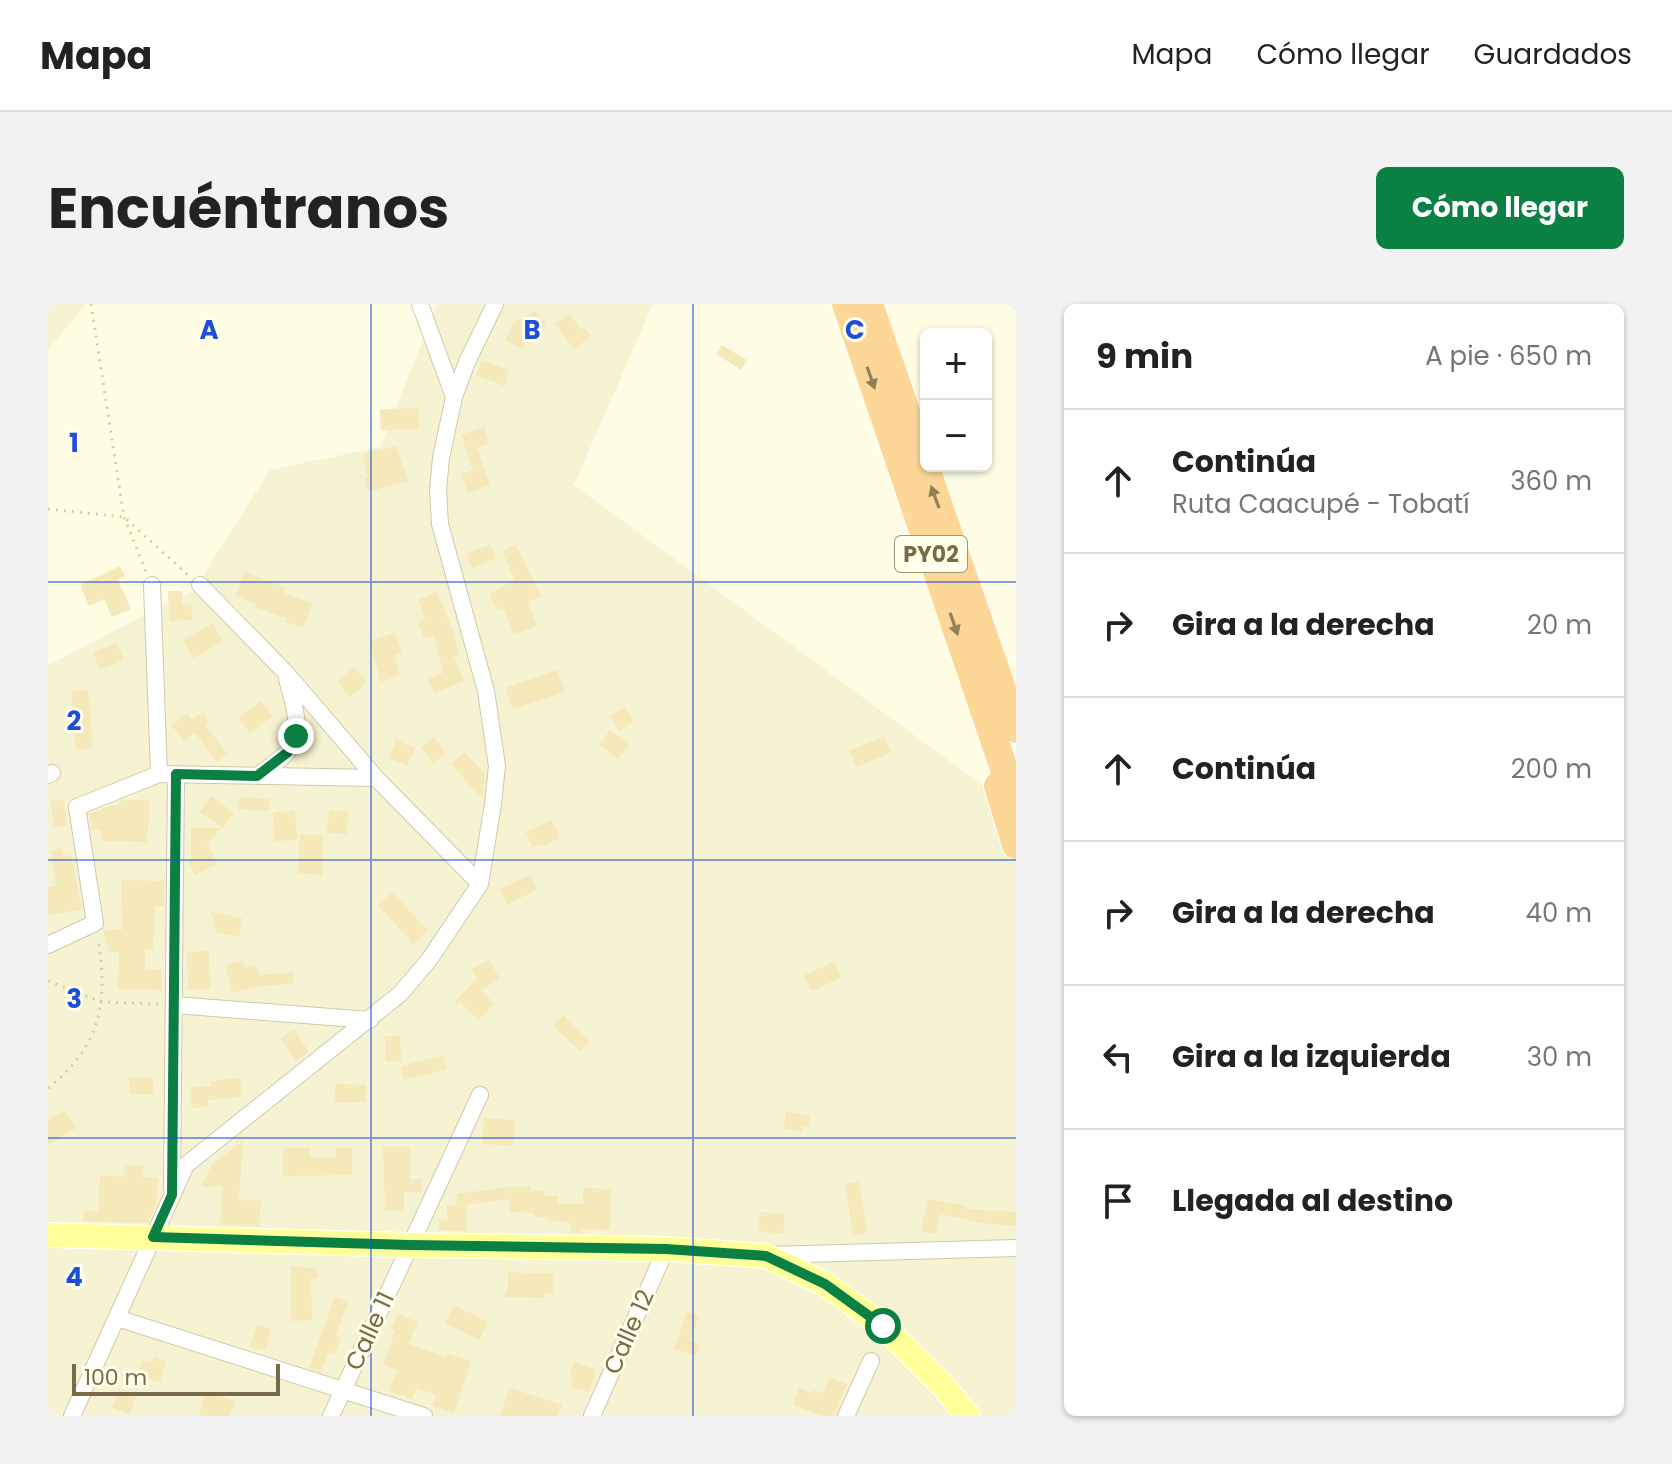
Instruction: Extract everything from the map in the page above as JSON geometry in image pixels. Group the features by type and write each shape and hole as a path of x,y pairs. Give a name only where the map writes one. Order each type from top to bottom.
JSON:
{"highway":[{"name":"PY02","path":"846,304 985,678 1016,729"},
{"name":"PY02","path":"869,304 985,678 1016,804"},
{"path":"1016,698 985,678 974,702 1016,845"}],"main road":[{"path":"48,1235 666,1249 760,1256 825,1284 883,1326 945,1388 968,1416"}],"street":[{"path":"420,304 454,397"},
{"path":"72,1416 186,1165 400,994 429,960 480,884 497,766 479,658 440,524 438,490 441,458 454,397 495,304"},
{"path":"152,585 167,774 174,1005 172,1195"},
{"path":"200,585 286,673 376,778 480,884"},
{"path":"257,776 288,752 296,736 296,715 286,673"},
{"path":"48,945 95,923 77,807 167,774 376,778"},
{"path":"174,1005 370,1020"},
{"name":"Calle 11","path":"331,1416 480,1095"},
{"path":"760,1256 1016,1248"},
{"name":"Calle 12","path":"592,1416 666,1249"},
{"path":"117,1318 424,1416"},
{"path":"846,1416 871,1361"}],"path":[{"path":"91,304 124,517 152,585"},
{"path":"48,509 124,517 200,585"},
{"path":"48,1088 79,1059 92,1041 103,982 95,923"},
{"path":"48,981 101,1002 174,1005"}],"shaded area":[{"path":"48,304 86,304 48,350"},
{"path":"437,304 653,304 574,485 1016,810 1016,1416 48,1416 48,665 194,590 270,470 380,447"}],"building":[{"path":"536,310 546,326 529,337 522,349 505,340 514,323"},
{"path":"570,314 581,330 584,328 591,336 574,349 555,324"},
{"path":"722,345 747,360 741,370 716,354"},
{"path":"481,360 509,370 504,386 476,376"},
{"path":"419,408 419,429 381,430 380,409"},
{"path":"484,427 489,443 477,448 490,485 468,493 461,474 473,470 461,435"},
{"path":"396,446 408,481 368,492 362,454"},
{"path":"490,544 496,558 472,568 466,554"},
{"path":"516,545 541,596 528,602 537,626 513,634 504,607 498,611 489,594 515,580 502,551"},
{"path":"120,566 125,576 118,580 131,609 112,617 104,599 89,606 80,585"},
{"path":"244,572 286,588 284,593 312,603 303,628 236,596"},
{"path":"168,591 182,591 182,605 191,604 192,620 169,621"},
{"path":"437,592 454,633 459,655 454,656 464,681 434,693 428,679 443,673 434,635 424,638 418,622 425,620 418,599"},
{"path":"213,623 223,641 193,658 183,640"},
{"path":"395,632 402,652 394,655 400,675 381,682 369,641"},
{"path":"116,643 124,660 100,670 93,653"},
{"path":"354,667 368,682 350,697 337,682"},
{"path":"557,670 565,692 513,709 506,688"},
{"path":"88,690 93,748 76,750 71,691"},
{"path":"261,701 273,716 250,733 238,718"},
{"path":"625,707 634,722 619,731 610,716"},
{"path":"203,712 210,721 205,725 228,754 217,762 195,733 184,741 171,725 187,713 192,720"},
{"path":"610,730 629,744 618,759 599,745"},
{"path":"884,736 891,752 857,767 849,751"},
{"path":"434,737 446,754 433,763 421,747"},
{"path":"396,740 415,748 407,766 389,758"},
{"path":"464,752 485,774 482,799 451,764"},
{"path":"211,796 234,813 223,828 200,812"},
{"path":"239,797 270,799 269,811 238,809"},
{"path":"64,800 67,826 54,827 51,801"},
{"path":"125,800 150,800 147,842 101,841 101,830 92,830 89,814 119,805"},
{"path":"329,810 348,811 347,834 327,833"},
{"path":"295,811 297,840 274,841 273,812"},
{"path":"552,820 560,838 541,847 540,844 533,847 526,832"},
{"path":"191,828 221,828 207,844 218,864 195,875 188,861 191,860"},
{"path":"300,834 323,835 322,875 298,873"},
{"path":"61,846 65,857 71,854 82,910 48,915 48,887 56,886 51,852"},
{"path":"530,875 537,890 507,904 500,889"},
{"path":"121,880 164,881 164,906 155,906 153,949 145,949 145,970 162,970 162,990 118,989 119,952 109,952 103,930 122,930"},
{"path":"392,892 428,931 413,944 378,905"},
{"path":"211,912 242,918 239,937 217,933"},
{"path":"209,951 210,989 188,990 187,952"},
{"path":"243,960 246,968 257,965 259,975 293,972 294,983 232,993 225,965"},
{"path":"489,960 500,979 481,990 494,1003 479,1020 455,1001 477,978 472,969"},
{"path":"834,962 841,978 811,991 804,975"},
{"path":"563,1015 589,1041 580,1051 553,1026"},
{"path":"294,1029 309,1052 296,1061 281,1038"},
{"path":"385,1036 400,1036 401,1061 385,1061"},
{"path":"443,1055 447,1069 404,1080 401,1066"},
{"path":"129,1077 153,1077 153,1094 129,1094"},
{"path":"240,1078 242,1097 208,1100 208,1106 192,1108 190,1087 211,1086 210,1081"},
{"path":"335,1084 366,1085 366,1102 335,1102"},
{"path":"65,1110 76,1128 48,1145 48,1120"},
{"path":"786,1111 810,1116 808,1127 802,1127 802,1131 784,1129"},
{"path":"484,1118 515,1120 513,1146 482,1144"},
{"path":"243,1141 239,1200 261,1201 259,1226 220,1225 223,1186 201,1187 212,1164"},
{"path":"383,1147 410,1147 410,1179 422,1179 422,1192 404,1192 404,1211 385,1211"},
{"path":"283,1148 310,1148 310,1157 336,1157 336,1148 352,1148 352,1175 283,1176"},
{"path":"125,1165 143,1166 142,1177 158,1178 156,1205 148,1223 83,1221 84,1210 98,1211 100,1175 124,1177"},
{"path":"859,1181 867,1233 853,1235 845,1184"},
{"path":"530,1187 530,1191 544,1191 544,1196 558,1196 558,1204 583,1204 583,1188 611,1189 610,1230 582,1229 581,1233 571,1233 571,1223 549,1220 550,1217 534,1217 534,1213 510,1212 510,1199 466,1205 466,1231 439,1230 439,1219 447,1220 447,1205 456,1205 457,1194"},
{"path":"928,1199 966,1206 965,1209 1016,1212 1016,1226 940,1214 936,1234 921,1231"},
{"path":"760,1212 785,1214 783,1234 758,1231"},
{"path":"291,1265 317,1269 318,1279 311,1279 312,1320 291,1321"},
{"path":"508,1272 554,1274 553,1293 544,1293 544,1298 504,1297 508,1288"},
{"path":"335,1297 348,1302 336,1335 341,1338 334,1354 329,1352 321,1372 309,1368"},
{"path":"454,1305 488,1322 479,1340 445,1323"},
{"path":"687,1312 699,1316 690,1341 700,1344 696,1356 674,1349"},
{"path":"398,1314 418,1322 408,1344 446,1357 448,1353 471,1361 454,1413 432,1406 436,1395 416,1388 412,1399 389,1391 397,1370 383,1365 395,1331 391,1329"},
{"path":"257,1325 271,1329 265,1351 250,1347"},
{"path":"154,1357 166,1361 160,1382 148,1379 145,1389 134,1386 142,1360 152,1363"},
{"path":"574,1362 596,1370 589,1392 570,1386"},
{"path":"829,1378 847,1384 835,1416 822,1416 793,1405 799,1388 824,1393"},
{"path":"510,1388 562,1405 558,1416 500,1416"},
{"path":"119,1389 136,1395 130,1414 112,1408"},
{"path":"205,1392 235,1401 230,1416 199,1416"}],"route":[{"path":"296,736 288,752 257,776 176,774 172,1195 153,1237 666,1249 766,1256 825,1284 883,1326"}]}
